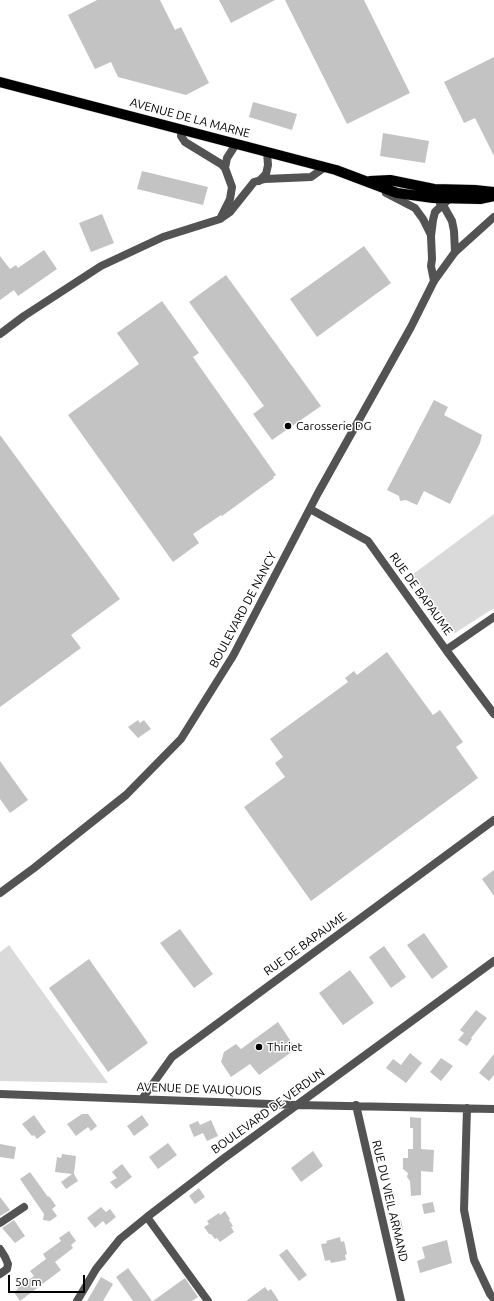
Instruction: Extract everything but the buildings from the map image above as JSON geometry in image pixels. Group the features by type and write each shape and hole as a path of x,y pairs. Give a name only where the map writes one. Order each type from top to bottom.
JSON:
{"main road":[{"name":"AVENUE DE LA MARNE","path":"2,82 336,170 397,194 433,198 446,202 481,199 494,196"},
{"name":"AVENUE DE LA MARNE","path":"364,181 390,180 434,189 460,189 494,192"}],"street":[{"path":"182,130 181,136 185,142 225,168 232,187 230,199 220,219"},
{"path":"225,168 227,158 236,144"},
{"path":"259,181 266,174 268,165 267,152"},
{"path":"0,334 24,316 101,266 163,237 220,219 230,212 254,182 265,179 311,177 325,167"},
{"path":"364,181 415,208 431,236"},
{"path":"414,186 433,198"},
{"path":"434,281 431,266 431,236 433,220 436,212 460,189"},
{"path":"446,202 454,231 455,252"},
{"name":"BOULEVARD DE NANCY","path":"0,893 126,795 181,739 233,656 310,509 411,327 434,281 455,252 494,218"},
{"name":"RUE DE BAPAUME","path":"310,509 368,540 446,650 494,714"},
{"path":"446,650 494,617"},
{"name":"RUE DE BAPAUME","path":"142,1099 172,1057 494,820"},
{"name":"BOULEVARD DE VERDUN","path":"77,1301 96,1269 120,1239 147,1217 297,1105 494,961"},
{"name":"AVENUE DE VAUQUOIS","path":"0,1094 297,1105 494,1109"},
{"name":"RUE DU VIEIL ARMAND","path":"356,1105 401,1301"},
{"path":"467,1108 464,1210 474,1260 490,1294 494,1299"},
{"path":"0,1223 24,1207"},
{"path":"147,1217 208,1301"},
{"path":"0,1249 8,1264 7,1269 0,1274"}],"shaded area":[{"path":"494,514 494,608 455,633 412,575"},
{"path":"9,945 108,1083 0,1081 0,952"}],"place":[{"name":"Carosserie DG","path":"288,426"},
{"name":"Thiriet","path":"259,1047"}]}
